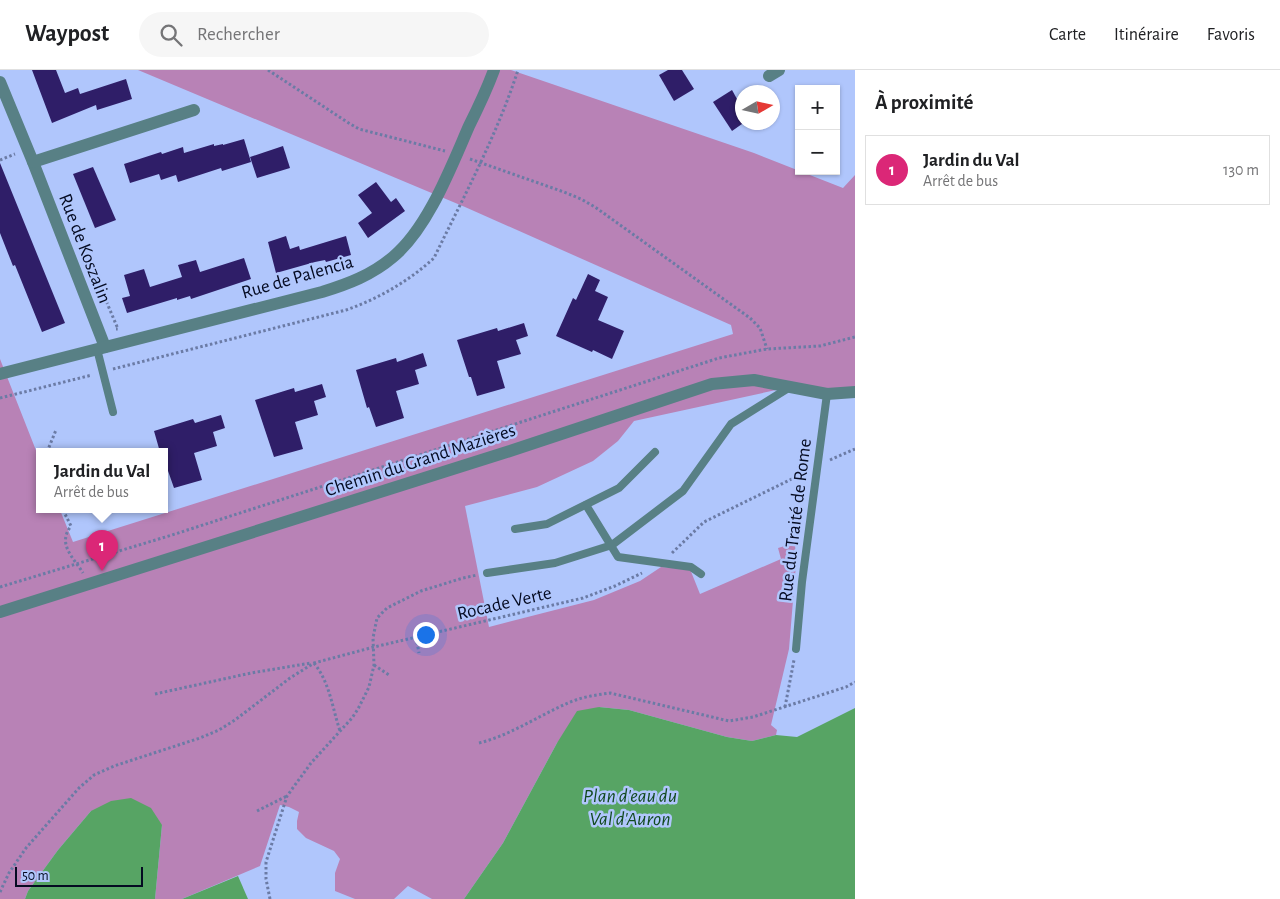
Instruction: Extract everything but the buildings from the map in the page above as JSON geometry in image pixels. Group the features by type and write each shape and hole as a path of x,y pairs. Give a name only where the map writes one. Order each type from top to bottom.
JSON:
{"street":[{"name":"Rue de Palencia","path":"0,374 322,292 370,274 394,256 420,228 457,155 494,70"},
{"name":"Rue de Koszalin","path":"0,82 33,162 101,348"},
{"path":"33,162 194,110"},
{"name":"Chemin du Grand Mazières","path":"0,612 500,454 712,384 754,380 827,394 855,392"}],"lane":[{"path":"101,348 113,412"},
{"path":"487,573 555,563 612,545 683,491 731,424 790,387"},
{"name":"Rue du Traité de Rome","path":"796,649 802,582 827,394"},
{"path":"515,529 548,524 619,488 655,452"},
{"path":"586,505 618,557 658,564 691,567 701,574"}],"path":[{"path":"268,70 359,129 457,155 564,192 595,207 750,318 760,328 767,349"},
{"path":"118,328 125,329"},
{"path":"0,587 191,529 720,358 767,349 820,346 855,337"},
{"path":"49,448 56,430"},
{"name":"Rocade Verte","path":"0,892 9,872 26,848 79,788 94,775 114,766 200,738 218,730 235,720 290,678 314,663 583,598 615,586 658,564 676,550 704,522 855,449"},
{"path":"64,513 71,526 65,533 64,545 90,583"},
{"path":"270,899 266,879 266,862 287,796 311,763 358,709 369,687 374,665 373,638 377,618 387,608 421,592 463,578 487,573"},
{"path":"416,637 419,653"},
{"path":"785,707 796,649"},
{"path":"155,694 251,673 314,663 330,689 340,731"},
{"path":"374,665 389,675"},
{"path":"479,743 495,739 570,702 595,695 610,693 729,720 753,717 846,687 855,682"},
{"path":"256,811 287,796"}],"shaded area":[{"path":"138,70 511,70 754,153 795,169 795,175 810,175 843,188 855,175 855,392 790,387 634,421 618,441 593,461 537,487 465,506 489,627 594,600 640,581 661,567 690,569 700,594 781,559 778,548 795,543 796,564 789,649 771,725 777,730 776,735 752,741 727,737 629,710 599,707 557,743 503,843 464,899 432,899 408,886 394,899 355,899 335,891 335,873 340,859 334,851 306,838 297,829 299,812 280,805 260,866 182,899 155,899 162,825 91,811 58,850 28,891 25,899 0,899 0,359 36,450 36,513 61,513 73,542 733,334 731,325 465,207"}],"water":[{"name":"Plan d'eau du Val d'Auron","path":"599,707 629,710 727,737 752,741 776,735 797,737 855,708 855,899 464,899 503,843 557,743 577,711"},
{"path":"131,798 151,808 162,825 155,899 25,899 28,891 58,850 91,811 111,801"},
{"path":"238,876 248,899 182,899"}],"place":[{"name":"Jardin du Val","path":"102,571"}]}
